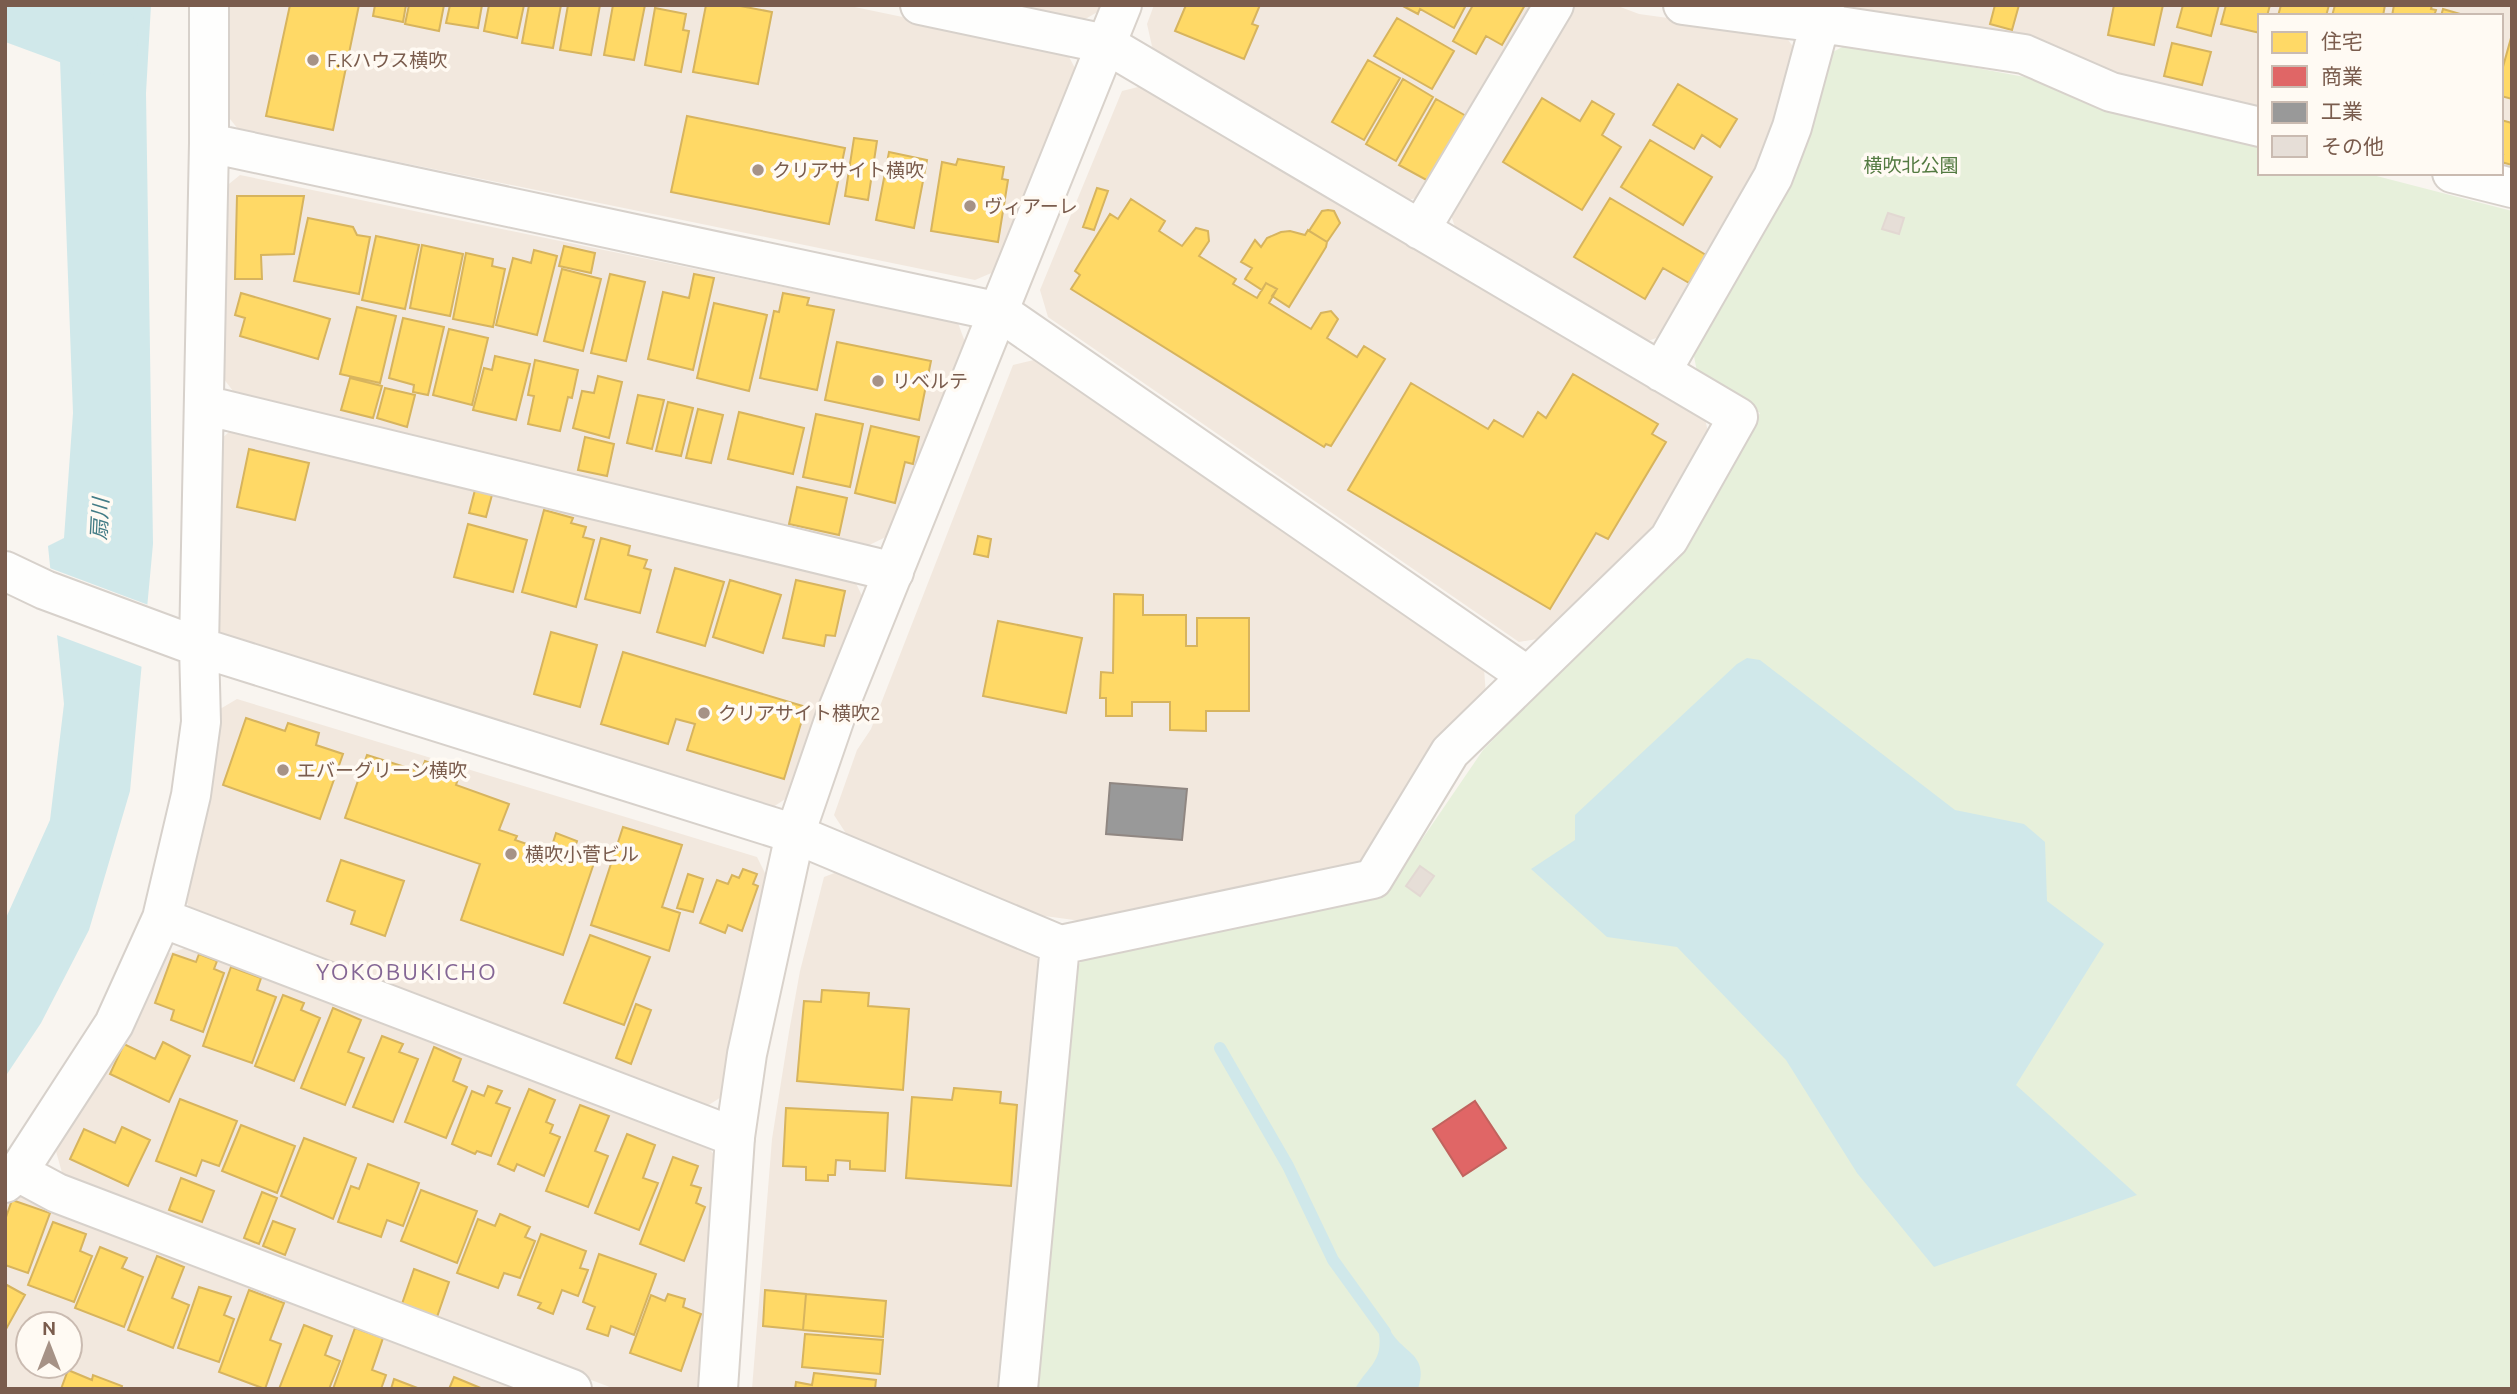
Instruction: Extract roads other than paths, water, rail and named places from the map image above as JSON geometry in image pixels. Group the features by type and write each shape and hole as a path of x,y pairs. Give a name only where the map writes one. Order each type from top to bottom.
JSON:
{"street":[{"path":"209,5 209,143 199,647 201,722 191,795 162,918 114,1024 12,1177 572,1389"},
{"path":"5,571 45,590 199,647 795,834 1060,944 1373,879 1450,752 1526,675 1669,539 1738,417 1106,44 920,5"},
{"path":"718,1389 734,1137 747,1054 795,834 838,709 1122,5"},
{"path":"1420,230 1554,5"},
{"path":"1683,5 1822,14 2024,54 2111,92 2258,127"},
{"path":"1661,372 1773,177 1791,127 1822,14"},
{"path":"209,143 1000,312 1526,675"},
{"path":"2460,175 2512,188"},
{"path":"204,405 894,572"},
{"path":"162,918 734,1137"},
{"path":"1018,1389 1060,944"}],"water":[{"name":"扇川","path":"58,5 151,5 146,93 153,544 130,791 89,930 41,1023 5,1077 5,920 50,820 64,704 48,546 64,538 73,413"},
{"path":"1747,658 1760,660 1955,810 2024,824 2045,842 2047,901 2104,944 2016,1085 2137,1195 1934,1267 1857,1173 1786,1060 1677,947 1607,937 1531,869 1575,840 1575,815 1737,664"},
{"path":"1390,1330 1418,1361 1421,1377 1418,1389 1355,1389 1376,1358 1380,1344 1379,1334"}],"waterway":[{"path":"16,5 100,36"},
{"path":"1220,1048 1288,1166 1333,1260 1385,1332"}],"place":[{"name":"F.Kハウス横吹","path":"313,60"},
{"name":"クリアサイト横吹","path":"758,170"},
{"name":"ヴィアーレ","path":"970,206"},
{"name":"リベルテ","path":"878,381"},
{"name":"クリアサイト横吹2","path":"704,713"},
{"name":"エバーグリーン横吹","path":"283,770"},
{"name":"横吹小菅ビル","path":"511,854"}],"district":[{"name":"YOKOBUKICHO","path":"407,971"}],"park label":[{"name":"横吹北公園","path":"1911,165"}]}
